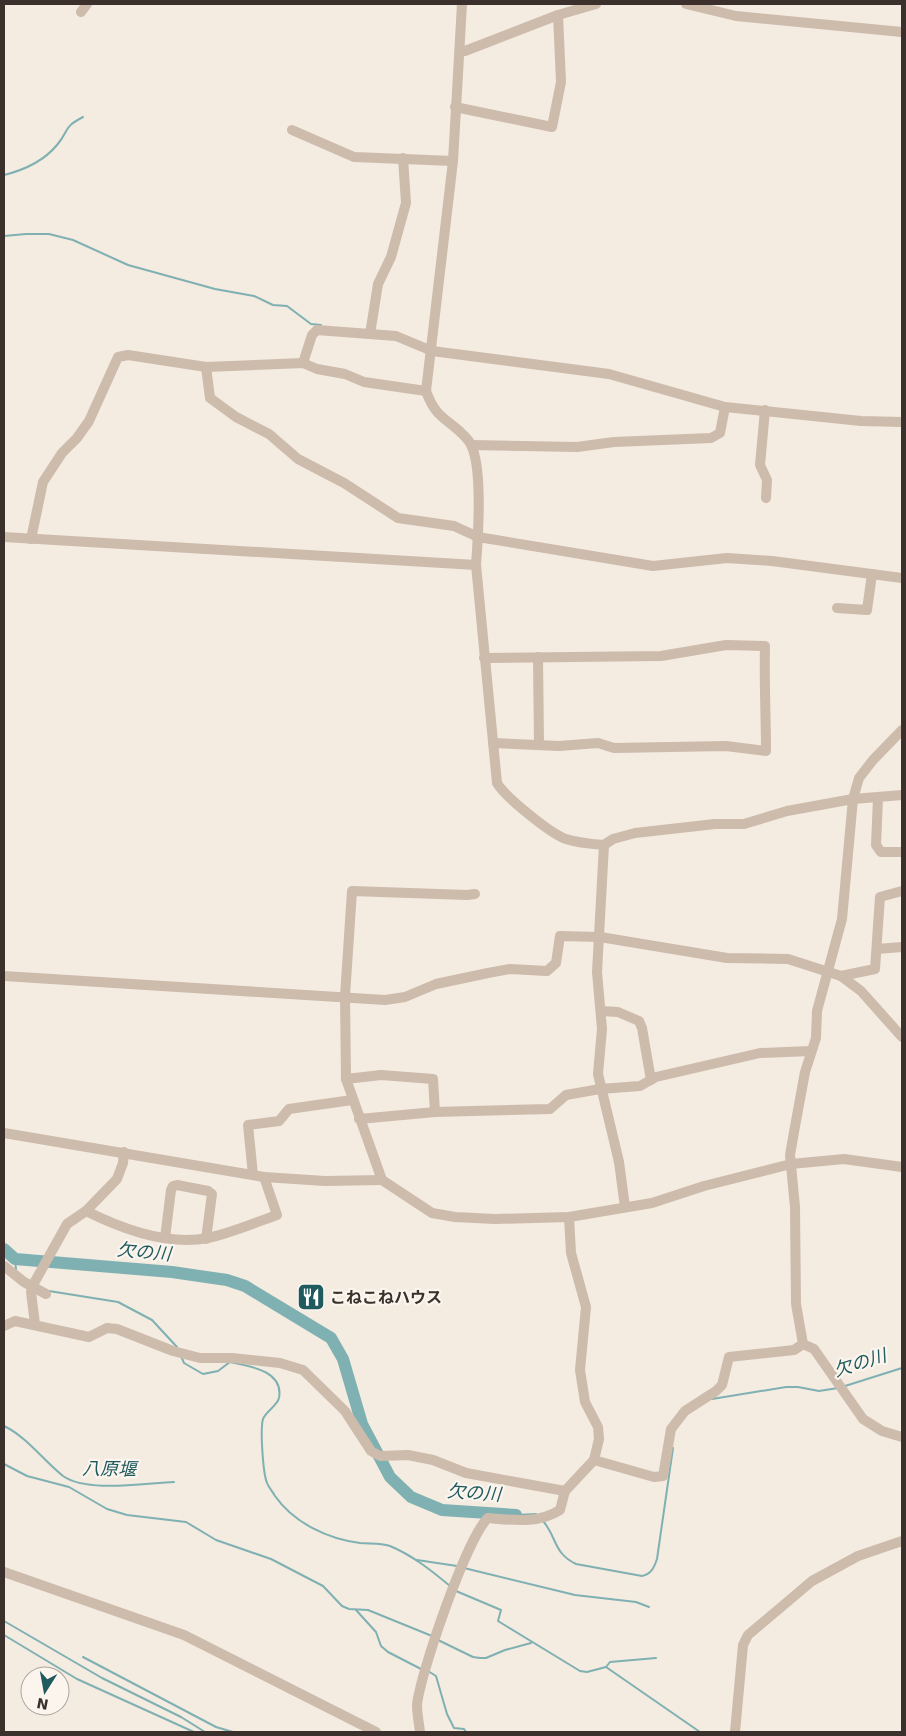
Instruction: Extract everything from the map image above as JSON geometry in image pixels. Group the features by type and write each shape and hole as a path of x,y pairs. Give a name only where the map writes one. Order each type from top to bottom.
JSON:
{"street":[{"path":"462,4 452,161 426,391 435,411 462,434 471,445 477,458 478,538 476,569 497,783 506,794 554,834 565,839 604,845 624,835 715,824 744,824 787,811 853,799 902,795"},
{"path":"460,51 465,51 558,14 596,4"},
{"path":"686,4 736,16 902,32"},
{"path":"455,107 552,128 562,82 558,14"},
{"path":"292,130 354,157 452,161"},
{"path":"370,334 378,284 391,257 406,203 404,158"},
{"path":"303,363 312,335 317,330 396,336 432,351 609,374 725,407 861,421 902,422"},
{"path":"30,539 43,482 62,453 77,438 89,420 118,357 128,355 206,367 303,363 317,369 345,374 364,382 426,391"},
{"path":"206,367 210,398 236,417 269,434 298,459 344,483 398,518 454,526 478,538 654,566 727,558 772,561 902,578"},
{"path":"471,445 577,447 614,442 711,438 720,434 725,407"},
{"path":"765,410 760,465 767,480 766,498"},
{"path":"4,537 476,569"},
{"path":"837,608 867,610 872,574"},
{"path":"484,658 661,656 726,646 765,646 763,687 766,697 766,751 726,746 614,748 598,743 558,746 493,743"},
{"path":"538,657 539,745"},
{"path":"803,1344 796,1304 795,1207 791,1164 794,1132 811,1051 816,1038 817,1011 842,919 853,799 859,778 873,760 902,730"},
{"path":"878,798 876,846 881,852 902,852"},
{"path":"604,845 597,972 602,1029 598,1074 600,1089 619,1162 625,1207"},
{"path":"382,1180 352,1100 346,1078 345,996 352,891 475,894"},
{"path":"841,976 875,969 880,897 902,891"},
{"path":"4,976 385,1000 405,997 436,984 495,972 510,970 547,971 556,963 560,936 600,936 727,958 788,959 841,976 860,991 902,1037"},
{"path":"877,949 902,947"},
{"path":"601,1011 618,1012 639,1021 642,1028 647,1071 651,1080"},
{"path":"359,1119 435,1112 550,1110 566,1096 600,1089 640,1086 656,1077 760,1053 811,1051"},
{"path":"346,1078 381,1074 433,1078 435,1112"},
{"path":"86,1211 142,1234 182,1240 206,1238 277,1215 258,1176 248,1125 279,1121 290,1109 352,1100"},
{"path":"4,1133 258,1176 325,1181 382,1180 432,1213 495,1219 569,1217 652,1203 704,1186 791,1164 844,1159 902,1167"},
{"path":"35,1324 33,1284 67,1224 86,1211 117,1179 123,1163 124,1152"},
{"path":"166,1238 171,1190 173,1186 177,1185 212,1194 206,1238"},
{"path":"420,1732 417,1705 435,1639 462,1568 482,1524 488,1518 541,1519 560,1510 565,1491 594,1460 599,1434 585,1402 580,1370 586,1307 571,1253 569,1217"},
{"path":"4,1266 46,1294"},
{"path":"4,1326 15,1321 89,1337 107,1328 117,1329 178,1352 200,1358 232,1358 280,1363 302,1370 345,1411 371,1451 385,1456 408,1455 433,1460 466,1474 565,1491"},
{"path":"803,1344 814,1349 868,1424 902,1437"},
{"path":"594,1460 654,1477 663,1476 672,1429 685,1411 722,1385 728,1357 794,1350 803,1344"},
{"path":"736,1732 742,1645 748,1635 812,1581 858,1556 902,1541"},
{"path":"4,1572 184,1635 376,1732"}],"waterway":[{"path":"4,175 26,168 46,156 61,140 69,127 83,117"},
{"path":"4,236 49,234 73,240 128,265 215,289 254,296 273,305 287,306 311,324 321,325"},
{"name":"欠の川","path":"4,1249 15,1259 172,1272 227,1280 245,1286 331,1338 343,1359 362,1424 390,1477 411,1497 442,1510 516,1515"},
{"path":"15,1259 16,1270"},
{"path":"49,1291 118,1302 152,1320 177,1347"},
{"path":"181,1356 184,1363 203,1374 218,1371 230,1362 263,1371 276,1381 279,1389 279,1398 263,1419 263,1461 268,1485 283,1506 292,1514 302,1522 336,1538 390,1546 422,1564 450,1586"},
{"name":"欠の川","path":"845,1386 902,1368"},
{"name":"欠の川","path":"712,1399 786,1387 819,1391 838,1388"},
{"name":"八原堰","path":"4,1426 28,1442 56,1470 73,1481 101,1486 174,1482"},
{"name":"欠の川","path":"543,1521 559,1550 576,1564 642,1576 648,1574 657,1559 673,1448"},
{"path":"4,1464 27,1476 69,1487 107,1509 127,1515 186,1522 216,1540 271,1559 323,1586 342,1606 349,1609 368,1610 432,1636"},
{"name":"欠の川","path":"516,1515 536,1514"},
{"path":"417,1560 457,1566"},
{"path":"464,1568 575,1595 636,1602 649,1607"},
{"path":"456,1591 501,1610 498,1621 580,1671 587,1672 606,1667 700,1732"},
{"path":"356,1610 376,1632 381,1646 388,1652 421,1669"},
{"path":"4,1621 102,1678 181,1717 205,1732"},
{"path":"4,1635 77,1679 194,1732"},
{"path":"438,1640 473,1657 480,1658 486,1658 505,1650 531,1643"},
{"path":"83,1657 216,1727 233,1732"},
{"path":"606,1667 610,1662 656,1658"},
{"path":"428,1671 436,1676 447,1714 454,1728 464,1729 466,1732"}],"place":[{"name":"こねこねハウス","path":"311,1297"}]}
